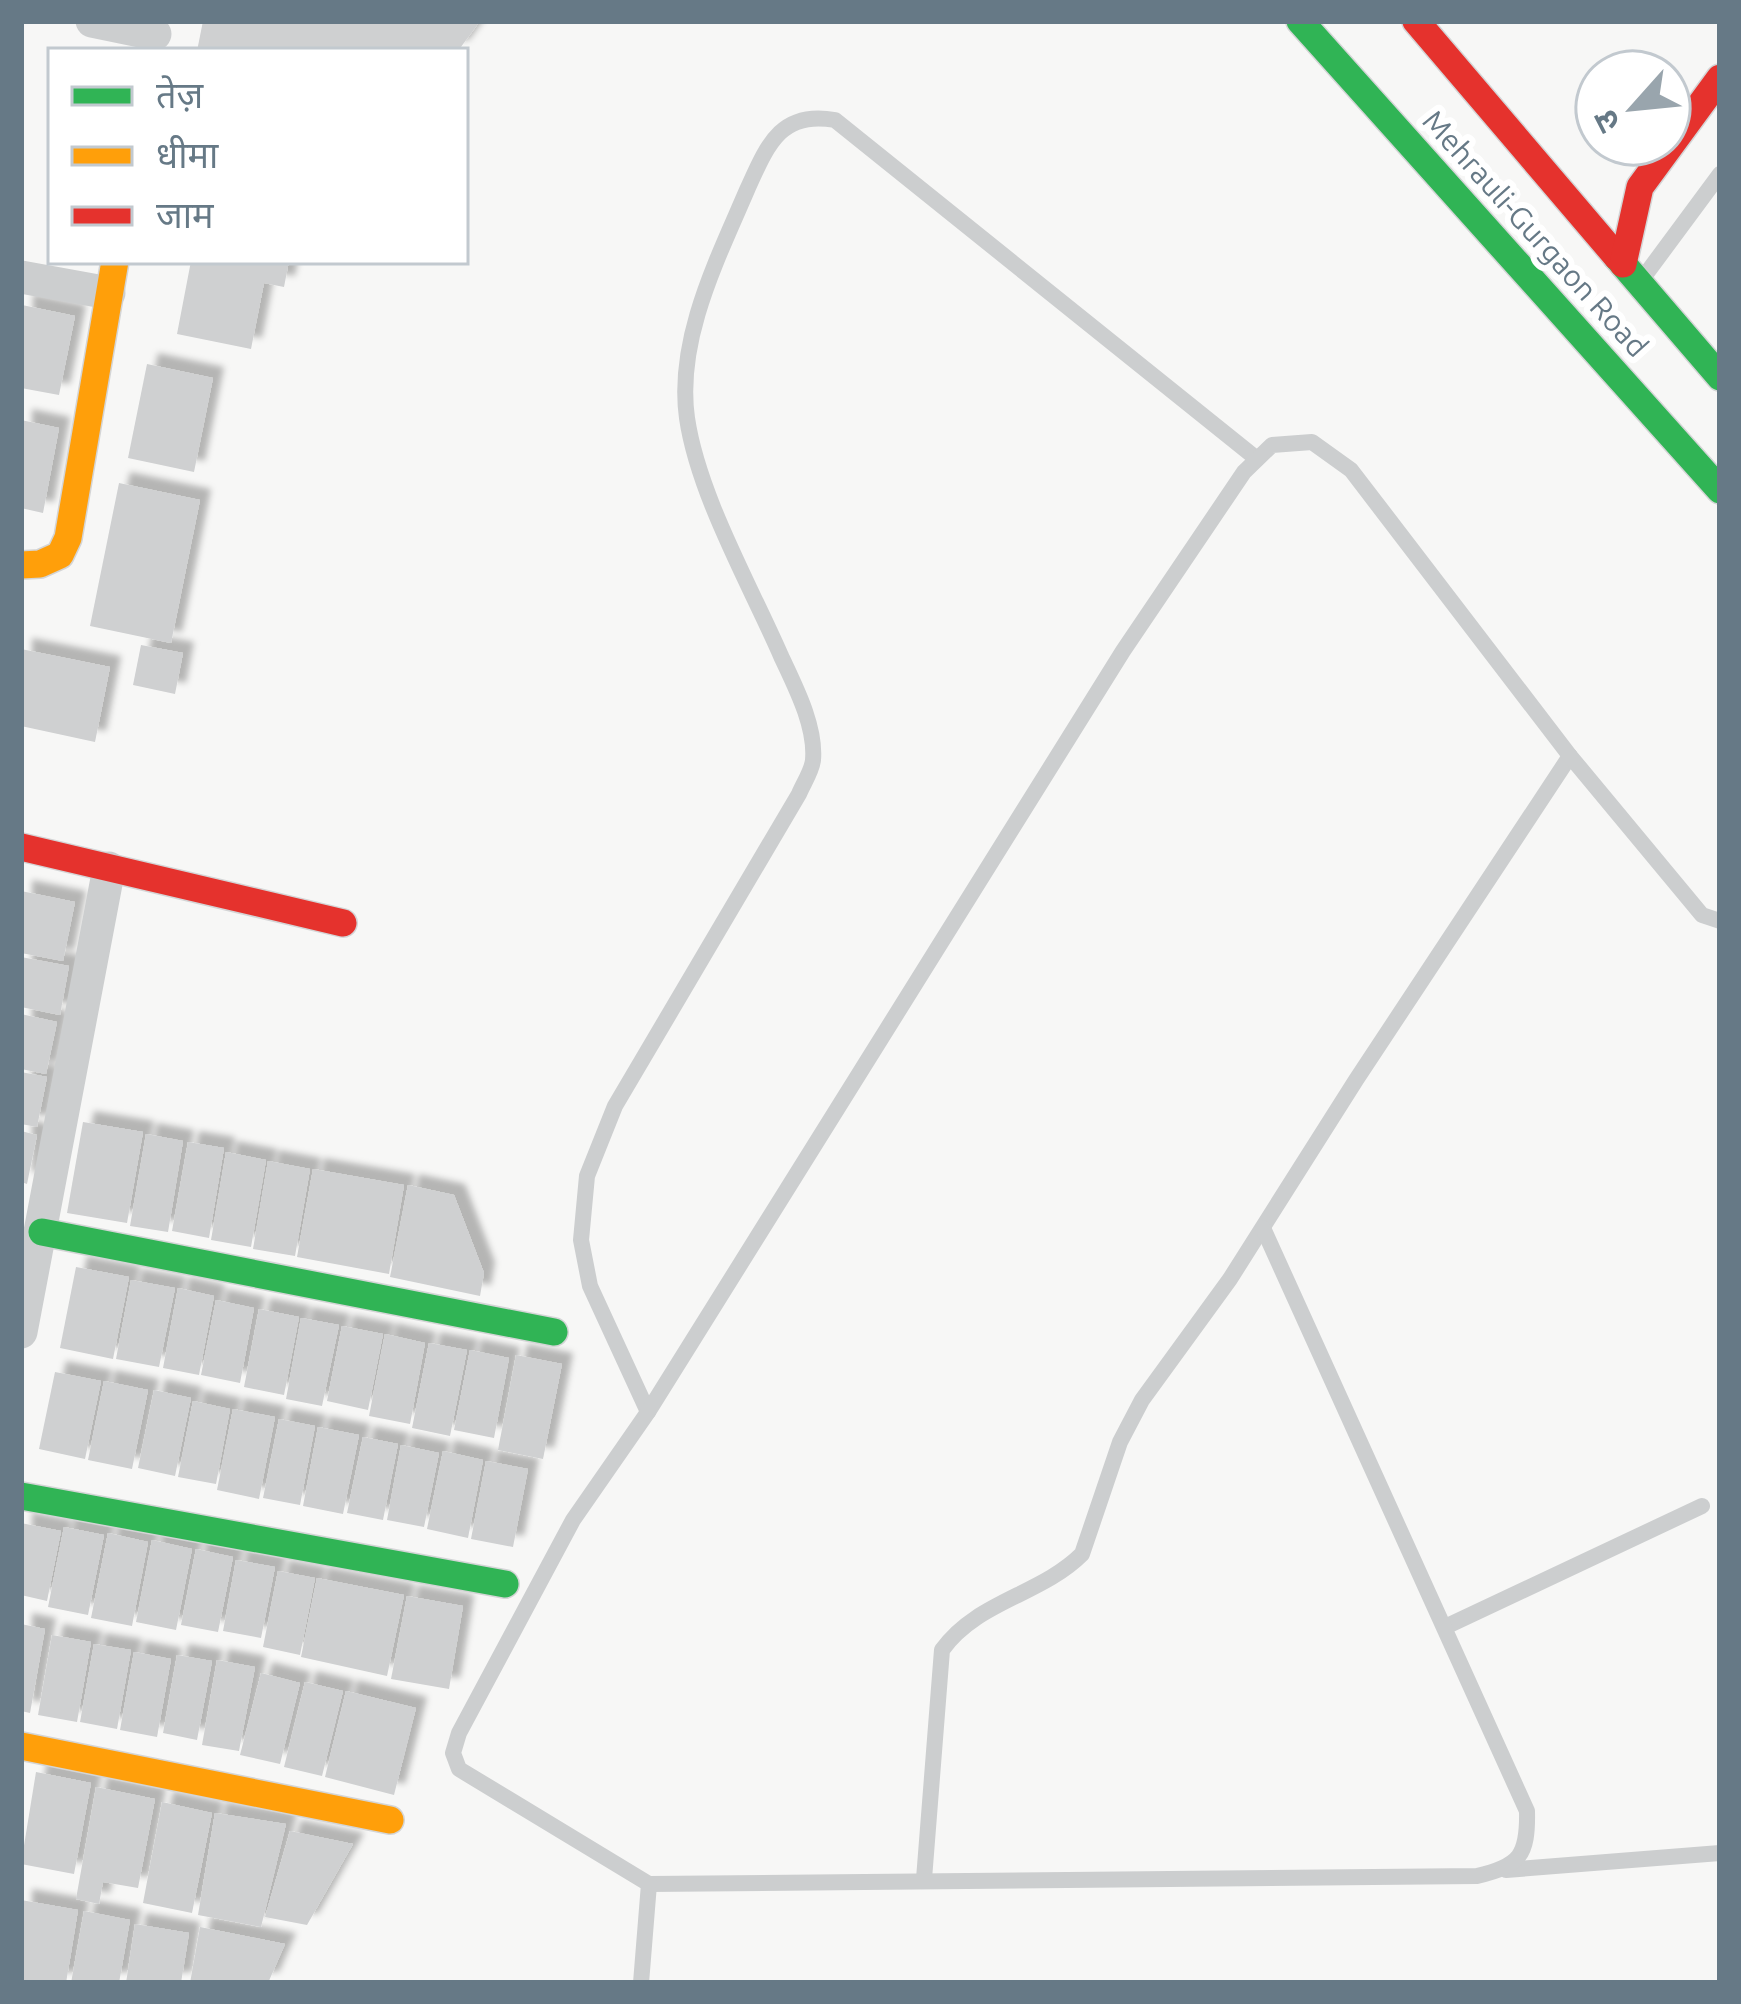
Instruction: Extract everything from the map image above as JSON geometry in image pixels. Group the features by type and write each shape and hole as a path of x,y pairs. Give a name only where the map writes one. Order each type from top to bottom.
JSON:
{"street":[{"path":"92,21 155,35"},
{"name":"Mehrauli-Gurgaon Road","path":"1300,21 1720,490"},
{"name":"Mehrauli-Gurgaon Road","path":"1427,26 1720,377"},
{"path":"1631,274 1640,187 1720,78"},
{"path":"21,277 112,277 68,538 60,555 40,564 21,565"},
{"path":"21,847 343,923"},
{"path":"21,1332 109,868"},
{"path":"42,1232 554,1332"},
{"path":"21,1496 505,1584"},
{"path":"21,1746 390,1820"}],"lane":[{"path":"648,1412 590,1286 581,1240 587,1176 615,1106 799,794 813,762 800,698 702,477 686,416 688,357 708,282 768,145 788,125 810,115 836,120 1257,459"},
{"path":"1631,274 1720,174"},
{"path":"1720,921 1702,915 1570,756 1351,470 1312,442 1272,445 1244,472 1123,651 648,1412 573,1520 452,1753 459,1769 476,1781 649,1884 1477,1876 1720,1852"},
{"path":"924,1879 942,1650 980,1612 1070,1566 1082,1553 1120,1442 1142,1400 1263,1228 1570,756"},
{"path":"1263,1228 1527,1811 1527,1839 1521,1856 1503,1870"},
{"path":"1445,1627 1702,1506"},
{"path":"641,1983 649,1884"}],"building":[{"path":"203,21 480,21 460,48 198,48"},
{"path":"190,264 288,264 284,287 264,283 251,349 177,334"},
{"path":"22,305 75,316 59,395 21,388"},
{"path":"147,364 213,378 194,472 128,458"},
{"path":"21,420 59,428 43,513 21,508"},
{"path":"119,483 200,500 171,643 90,626"},
{"path":"141,645 183,653 175,694 133,685"},
{"path":"21,649 110,667 95,742 21,726"},
{"path":"21,891 75,902 63,961 21,953"},
{"path":"21,957 69,966 60,1015 21,1007"},
{"path":"21,1014 57,1022 46,1074 21,1069"},
{"path":"21,1072 47,1077 37,1127 21,1124"},
{"path":"83,1122 143,1132 127,1223 67,1213"},
{"path":"21,1131 37,1135 27,1184 21,1182"},
{"path":"146,1134 183,1141 168,1232 130,1226"},
{"path":"188,1142 224,1148 209,1238 172,1231"},
{"path":"226,1152 266,1160 251,1247 211,1240"},
{"path":"268,1161 310,1169 295,1256 253,1249"},
{"path":"313,1169 404,1185 389,1274 297,1257"},
{"path":"408,1185 454,1195 484,1273 480,1296 390,1277"},
{"path":"76,1267 129,1277 113,1359 60,1348"},
{"path":"131,1280 175,1288 159,1367 116,1359"},
{"path":"178,1288 214,1296 199,1375 163,1368"},
{"path":"216,1300 254,1308 240,1383 201,1375"},
{"path":"259,1309 299,1317 284,1395 244,1387"},
{"path":"301,1318 339,1325 322,1406 286,1399"},
{"path":"342,1326 383,1334 368,1410 327,1401"},
{"path":"385,1334 425,1343 410,1424 369,1416"},
{"path":"429,1343 467,1350 450,1436 412,1428"},
{"path":"470,1350 509,1358 494,1438 454,1430"},
{"path":"516,1355 562,1364 543,1459 498,1450"},
{"path":"55,1372 101,1381 85,1459 39,1449"},
{"path":"104,1381 148,1390 132,1469 88,1460"},
{"path":"154,1390 191,1398 175,1476 138,1468"},
{"path":"193,1401 230,1409 216,1484 178,1477"},
{"path":"233,1409 275,1417 259,1499 217,1490"},
{"path":"279,1419 315,1426 300,1505 263,1498"},
{"path":"318,1427 359,1435 343,1514 303,1506"},
{"path":"363,1437 398,1444 383,1520 347,1513"},
{"path":"401,1445 439,1453 424,1527 387,1520"},
{"path":"443,1451 483,1460 468,1538 427,1529"},
{"path":"486,1461 528,1469 513,1547 471,1539"},
{"path":"21,1523 61,1531 47,1601 21,1595"},
{"path":"64,1527 104,1535 88,1615 48,1607"},
{"path":"108,1533 148,1542 132,1626 91,1618"},
{"path":"152,1540 192,1549 176,1630 136,1622"},
{"path":"196,1549 233,1557 218,1632 181,1625"},
{"path":"236,1560 275,1567 261,1638 223,1631"},
{"path":"278,1571 315,1578 300,1655 263,1647"},
{"path":"317,1578 404,1595 387,1676 301,1657"},
{"path":"407,1596 463,1606 449,1689 391,1679"},
{"path":"21,1624 45,1629 30,1713 21,1711"},
{"path":"52,1635 91,1642 77,1722 38,1715"},
{"path":"94,1644 131,1650 117,1729 80,1722"},
{"path":"134,1652 171,1659 157,1737 120,1730"},
{"path":"177,1655 212,1661 197,1740 163,1733"},
{"path":"217,1660 255,1667 239,1751 202,1745"},
{"path":"261,1673 300,1683 280,1764 240,1755"},
{"path":"305,1682 343,1691 322,1776 284,1767"},
{"path":"346,1691 416,1708 394,1795 325,1777"},
{"path":"36,1772 91,1783 74,1874 21,1864"},
{"path":"96,1787 155,1799 138,1888 103,1882 99,1904 76,1899"},
{"path":"162,1802 212,1813 192,1913 143,1903"},
{"path":"215,1813 286,1824 261,1927 198,1915"},
{"path":"290,1831 353,1844 307,1925 265,1917"},
{"path":"21,1900 78,1910 66,1983 21,1983"},
{"path":"84,1911 130,1920 119,1983 71,1983"},
{"path":"135,1924 189,1933 181,1983 126,1983"},
{"path":"200,1927 285,1944 268,1983 190,1983"}],"traffic: fast":[{"path":"1300,21 1720,490"},
{"path":"1617,257 1720,377"},
{"path":"42,1232 554,1332"},
{"path":"21,1496 505,1584"}],"traffic: slow":[{"path":"21,565 40,564 60,555 68,538 114,264"},
{"path":"21,1746 390,1820"}],"traffic: jam":[{"path":"1416,21 1617,257"},
{"path":"1623,264 1640,187 1720,78"},
{"path":"21,847 343,923"}]}
